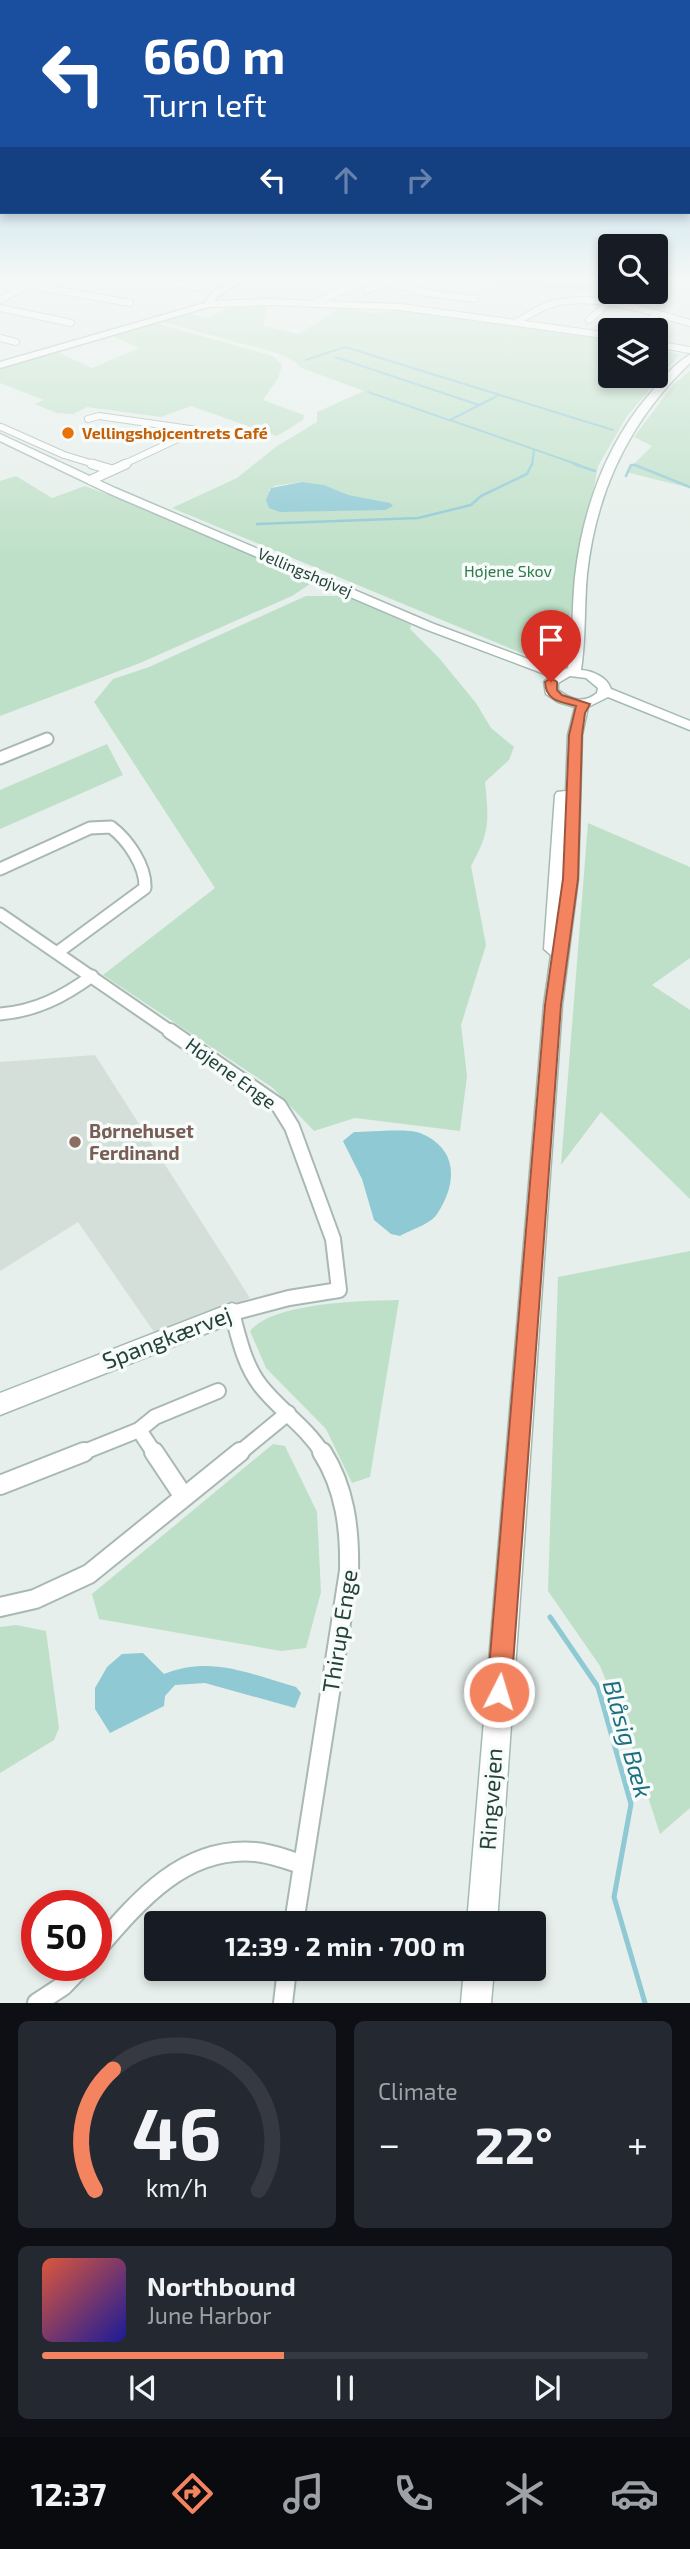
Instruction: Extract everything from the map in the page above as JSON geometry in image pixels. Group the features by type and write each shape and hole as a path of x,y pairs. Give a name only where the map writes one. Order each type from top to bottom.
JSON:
{"main road":[{"path":"579,673 597,518 596,506 607,471 624,437 653,395 679,369"},
{"name":"Vellingshøjvej","path":"1,432 72,472"},
{"name":"Vellingshøjvej","path":"0,443 555,678 551,691 589,699"},
{"path":"555,678 579,673 600,680 589,699 642,706 690,726"},
{"name":"Ringvejen","path":"483,1911 553,1005 570,879 575,735 579,713 589,699"},
{"name":"Spangkærvej","path":"0,1404 232,1312"},
{"path":"476,2003 478,1981"}],"street":[{"path":"88,419 99,416 197,430 91,480"},
{"name":"Vellingshøjvej","path":"1,432 112,470"},
{"path":"0,758 47,739"},
{"path":"0,869 90,828 111,827 123,838 146,876 145,888 58,953"},
{"name":"Højene Enge","path":"0,914 267,1096 287,1115 333,1239 339,1290"},
{"path":"0,1014 34,1010 58,1000 92,976"},
{"name":"Spangkærvej","path":"232,1312 289,1297 339,1290"},
{"name":"Thirup Enge","path":"232,1312 241,1351 256,1379 314,1440 332,1470 349,1527 351,1558 296,1911"},
{"path":"0,1485 139,1430 155,1417 218,1391"},
{"path":"0,1607 26,1603 55,1593 89,1574 288,1413"},
{"path":"139,1430 184,1497"},
{"path":"112,1932 141,1898 184,1866 211,1855 234,1851 256,1852 302,1864"},
{"path":"37,2003 68,1981"},
{"path":"283,2003 286,1981"}],"shaded area":[{"name":"Børnehuset Ferdinand","path":"95,1055 250,1298 154,1332 78,1222 0,1271 0,1062"}],"green space":[{"path":"0,369 281,369 263,400 304,415 303,420 277,436 191,406 161,417 87,407 73,414 57,413 35,404 44,400 0,383"},
{"name":"Højene Skov","path":"306,369 598,369 598,388 651,388 627,416 598,466 562,659 536,659 172,508 237,478 277,446 317,422 317,412 364,391","holes":["302,482 389,503 268,491 274,486"]},
{"path":"690,371 690,488 626,472 652,446 634,437 673,385"},
{"path":"16,476 52,498 85,486 313,582 292,596 140,663 0,716 0,481"},
{"path":"306,596 348,596 411,625 410,629 439,658 476,703 491,728 514,747 509,760 485,782 487,826 471,866 486,945 461,1025 467,1076 460,1131 355,1118 314,1131 273,1088 103,975 215,888 94,702 113,679 149,667"},
{"path":"107,744 123,775 0,829 0,790"},
{"path":"588,823 690,867 690,958 652,985 690,1010 690,1199 601,1112 561,1165"},
{"path":"690,1251 690,1808 660,1834 627,1732 600,1666 548,1591 558,1277"},
{"path":"399,1300 370,1477 352,1483 326,1429 266,1368 250,1331 262,1321 298,1309"},
{"path":"273,1444 285,1446 317,1512 321,1592 306,1648 281,1651 99,1619 92,1594"},
{"path":"16,1625 46,1631 59,1728 54,1740 0,1773 0,1627"}],"water":[{"path":"302,482 324,485 349,495 390,503 393,506 385,510 280,512 269,508 266,500 271,488"},
{"path":"397,1130 420,1133 442,1148 448,1157 451,1179 444,1202 434,1218 400,1236 391,1234 374,1220 362,1179 343,1141 354,1132"},
{"path":"143,1653 164,1674 198,1666 230,1668 296,1687 301,1693 295,1708 205,1683 175,1685 165,1696 164,1706 110,1733 95,1709 95,1688 107,1667 122,1654"}],"waterway":[{"path":"372,369 479,405"},
{"path":"418,369 613,430"},
{"path":"368,392 449,420"},
{"path":"497,396 450,420 579,465"},
{"path":"532,465 534,450"},
{"path":"257,524 418,518 471,505 481,496 527,474 532,464"},
{"path":"574,464 595,471"},
{"path":"626,476 631,465 635,465"},
{"path":"635,465 690,487"},
{"name":"Blåsig Bæk","path":"550,1617 598,1687 631,1804 614,1897 645,2003"}],"place":[{"name":"Vellingshøjcentrets Café","path":"68,433"},
{"name":"Børnehuset Ferdinand","path":"75,1142"}],"route":[{"path":"499,1692 553,1005 570,879 575,735 583,704 567,702 558,697 551,691 551,682"}]}
